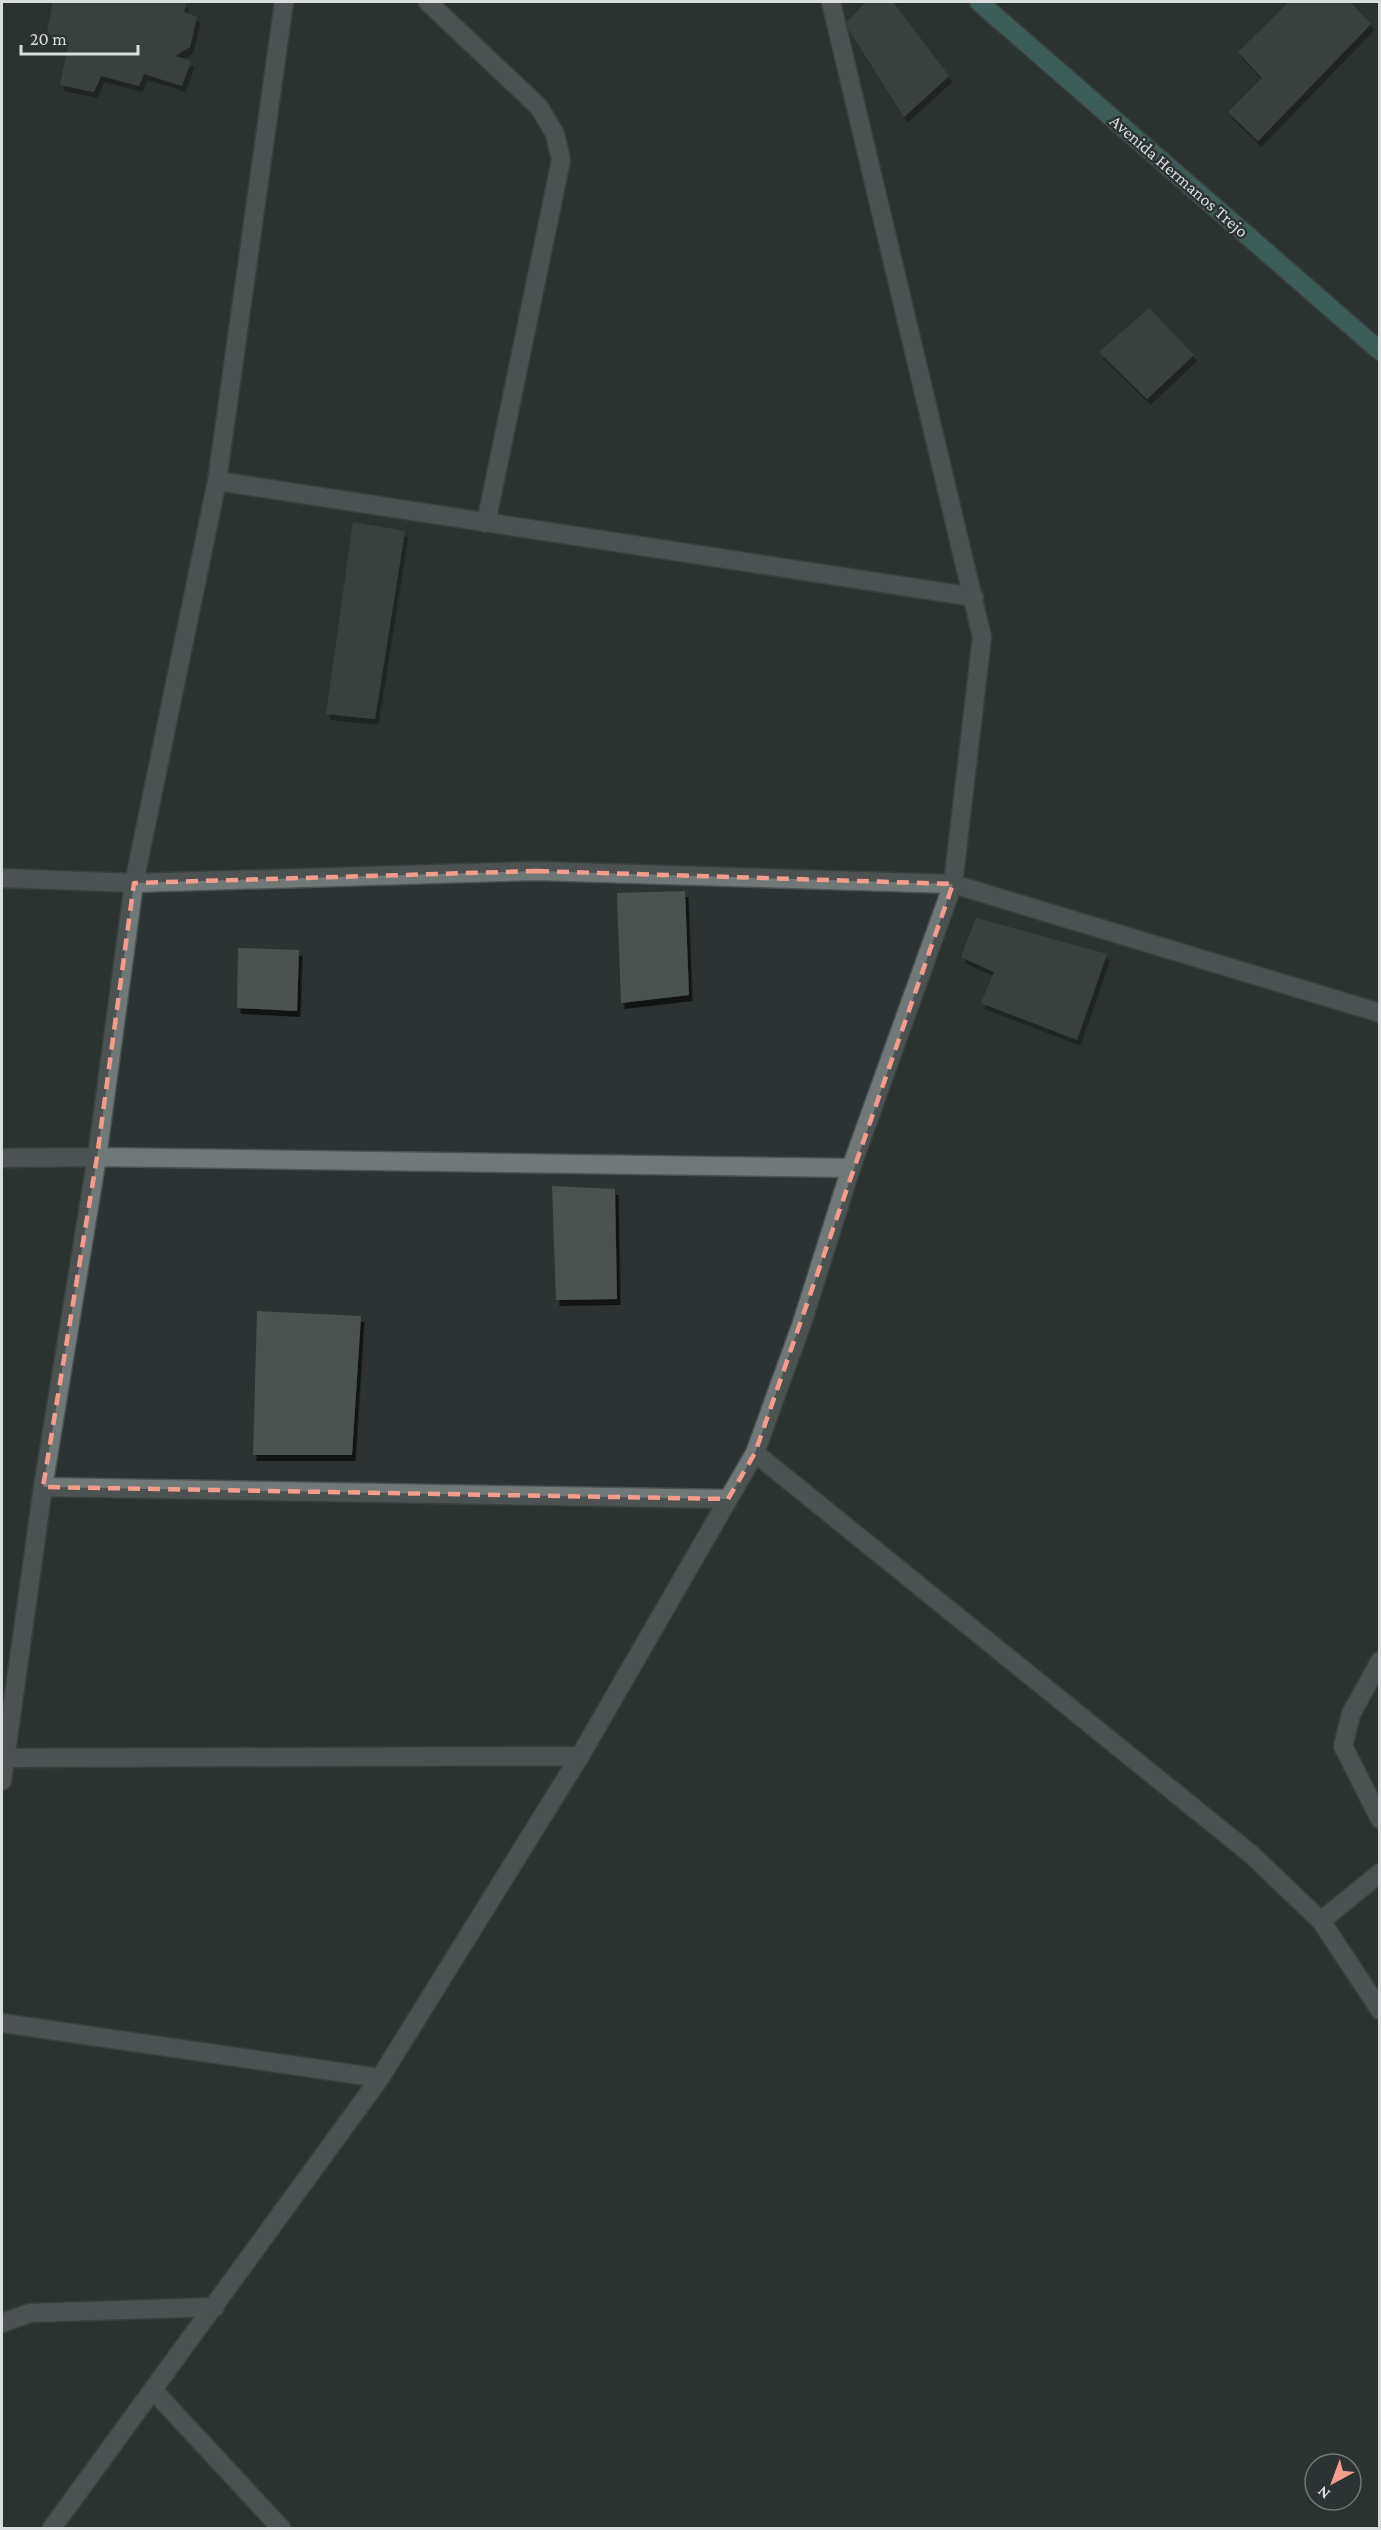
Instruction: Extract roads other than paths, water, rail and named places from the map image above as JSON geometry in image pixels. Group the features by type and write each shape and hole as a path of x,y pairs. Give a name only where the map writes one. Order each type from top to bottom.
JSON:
{"main road":[{"name":"Avenida Hermanos Trejo","path":"979,2 1380,351"}],"street":[{"path":"2,1782 3,1758 43,1487 97,1157 134,883 217,481 284,2"},
{"path":"428,2 539,107 555,134 561,160 486,523"},
{"path":"52,2529 380,2078 580,1756 755,1453 802,1323 850,1168 953,884 982,637 831,2"},
{"path":"217,481 974,597"},
{"path":"2,878 134,883 537,871 953,884 1380,1013"},
{"path":"2,1158 97,1157 850,1168"},
{"path":"755,1453 1252,1855 1321,1921 1380,2010"},
{"path":"43,1487 728,1499"},
{"path":"1380,1661 1352,1714 1343,1746 1380,1819"},
{"path":"3,1758 580,1756"},
{"path":"1321,1921 1380,1874"},
{"path":"2,2023 380,2078"},
{"path":"2,2323 30,2313 215,2307"},
{"path":"153,2390 281,2529"}]}
